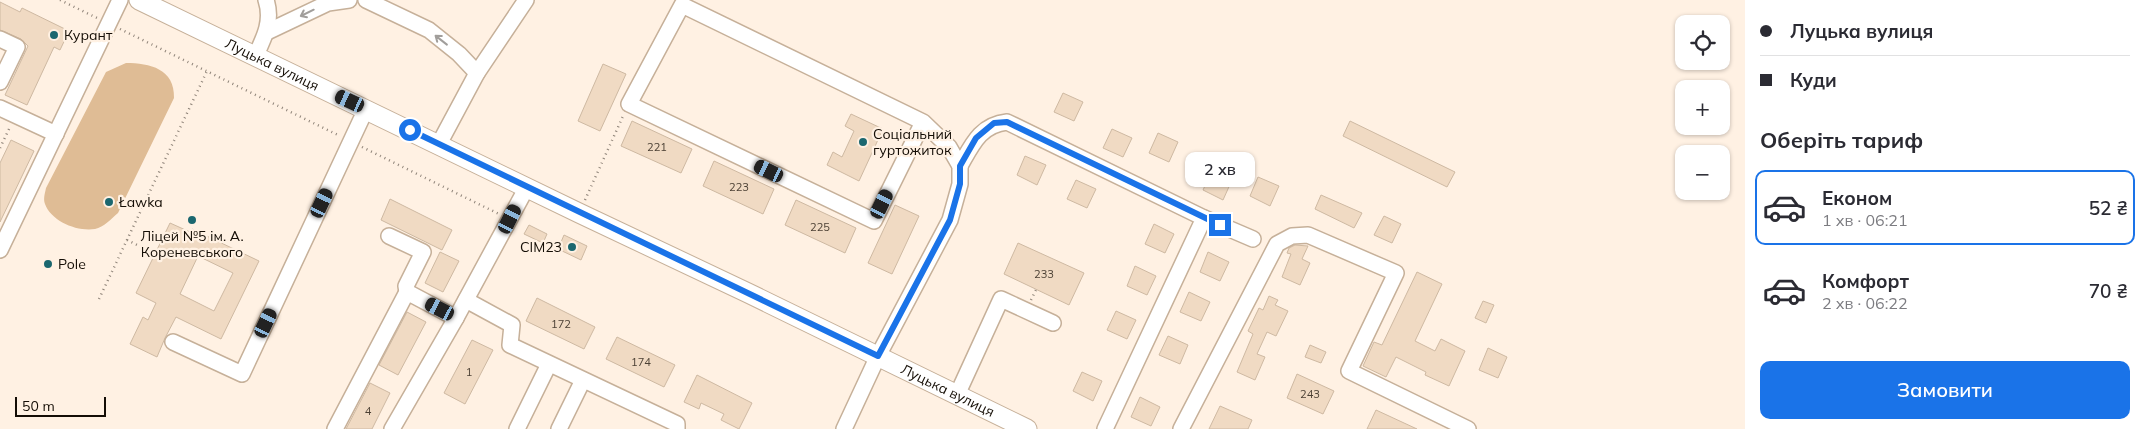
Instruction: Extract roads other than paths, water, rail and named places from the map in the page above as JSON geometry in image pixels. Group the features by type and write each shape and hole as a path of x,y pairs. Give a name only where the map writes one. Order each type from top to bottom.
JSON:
{"main road":[{"name":"Луцька вулиця","path":"144,1 255,57 1027,429"}],"street":[{"path":"0,250 120,0"},
{"path":"255,57 267,32 268,7 266,0"},
{"path":"267,32 328,3 349,0"},
{"path":"366,0 429,30 459,54 477,73"},
{"path":"439,144 477,73 526,0"},
{"path":"923,122 874,221 629,104 682,5 923,122 948,146 960,166"},
{"path":"0,39 17,47 0,82"},
{"path":"0,108 56,134"},
{"path":"174,342 242,374 366,109"},
{"path":"844,429 878,356 950,220 960,184 960,166 976,138 994,123 1007,122 1204,218 1253,239"},
{"path":"392,429 456,318 527,187"},
{"path":"1104,429 1204,218"},
{"path":"1181,429 1277,244 1292,236 1308,235 1396,273 1349,371 1468,429"},
{"path":"335,429 407,292 406,286 423,252 389,236"},
{"path":"407,292 456,318"},
{"path":"957,395 1001,299 1053,323"},
{"path":"466,300 512,325 510,346 677,424 677,429"},
{"path":"517,429 549,364"},
{"path":"559,429 583,380"}],"place":[{"name":"Курант","path":"54,35"},
{"name":"Соціальний гуртожиток","path":"863,142"},
{"name":"Ławka","path":"109,202"},
{"name":"Ліцей №5 ім. А. Кореневського","path":"192,220"},
{"name":"СІМ23","path":"572,247"},
{"name":"Pole","path":"48,264"}]}
